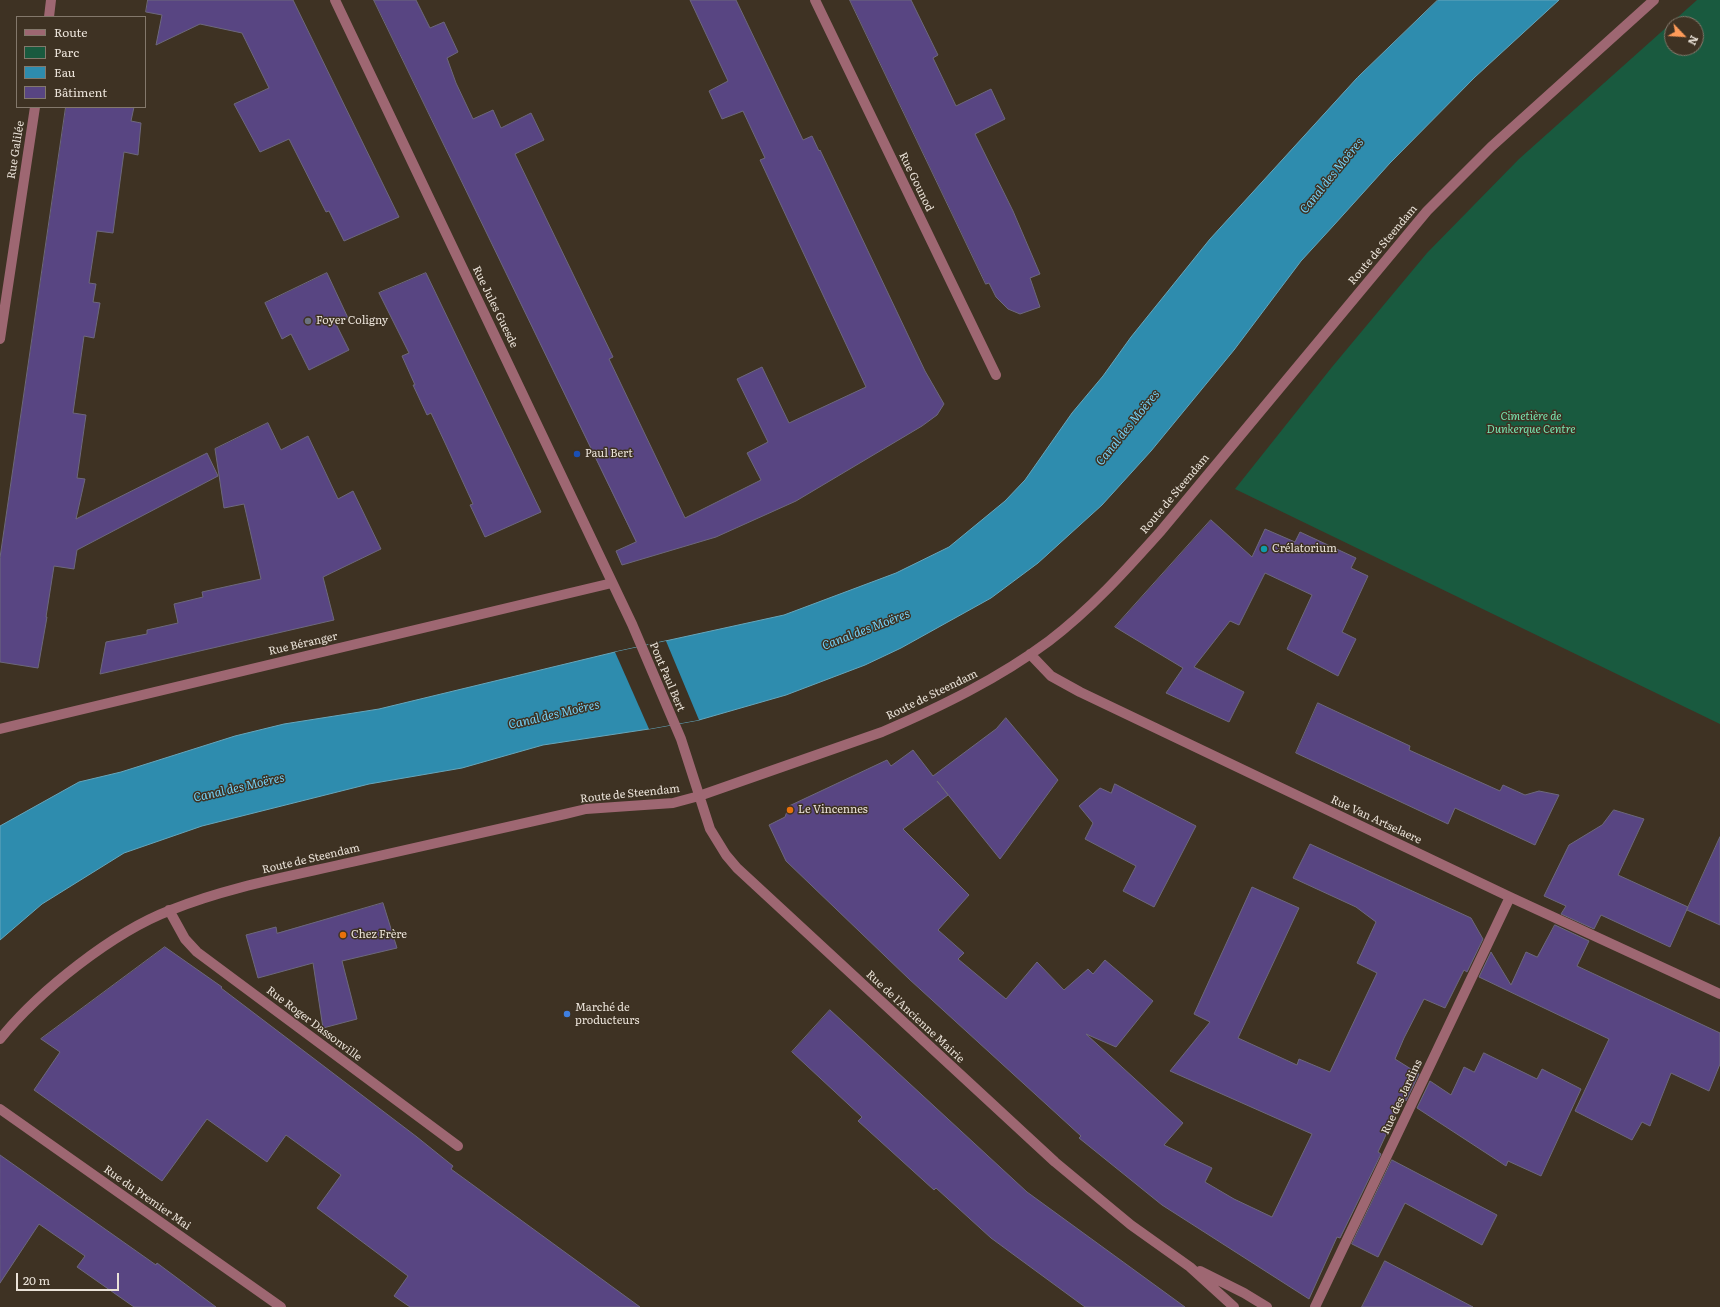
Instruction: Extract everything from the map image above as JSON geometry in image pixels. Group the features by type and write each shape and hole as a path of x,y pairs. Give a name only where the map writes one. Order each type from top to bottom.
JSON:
{"street":[{"path":"49,16 51,0"},
{"name":"Rue Jules Guesde","path":"335,0 632,624"},
{"name":"Rue Gounod","path":"815,0 996,375"},
{"name":"Route de Steendam","path":"0,1039 12,1024 30,1006 79,965 121,935 168,910 189,902 273,880 565,814 593,809 667,804 699,796 888,730 973,689 1030,654 1082,614 1156,537 1427,211 1491,147 1654,0"},
{"name":"Rue Galilée","path":"0,339 35,108"},
{"name":"Rue Béranger","path":"0,729 612,583"},
{"name":"Pont Paul Bert","path":"632,624 681,739"},
{"name":"Rue Van Artselaere","path":"1030,654 1051,676 1080,692 1510,897 1720,994"},
{"name":"Rue de l'Ancienne Mairie","path":"681,739 710,829 726,855 737,868 1055,1162 1131,1225 1190,1267 1234,1307"},
{"name":"Rue des Jardins","path":"1315,1307 1510,897"},
{"name":"Rue Roger Dassonville","path":"168,910 185,939 197,952 458,1146"},
{"name":"Rue du Premier Mai","path":"0,1109 281,1307"},
{"name":"Rue de l'Ancienne Mairie","path":"1190,1267 1244,1293 1267,1307"}],"green space":[{"name":"Cimetière de Dunkerque Centre","path":"1697,0 1720,0 1720,724 1235,489 1332,367 1427,253 1519,159 1664,29 1664,56 1704,56 1704,16 1679,16"}],"water":[{"name":"Canal des Moëres","path":"1438,0 1559,0 1475,77 1390,163 1301,261 1234,350 1151,451 1102,505 1038,563 991,598 901,648 865,665 786,695 699,720 543,745 462,768 369,784 202,826 124,853 42,904 0,940 0,826 79,782 121,772 235,736 284,724 379,709 615,652 784,615 896,573 949,547 1005,501 1025,480 1072,413 1103,376 1131,337 1210,239 1357,78"}],"pier":[{"path":"666,641 699,720 649,729 615,652"}],"building":[{"path":"148,0 293,0 399,217 344,241 329,211 326,212 289,139 260,152 234,104 269,88 242,33 200,24 156,45 162,15 146,12"},
{"path":"374,0 416,0 430,28 444,22 458,52 447,58 456,83 473,119 493,110 501,128 531,113 544,140 515,154 613,357 609,359 685,518 761,480 747,453 768,442 737,379 762,367 789,423 866,387 760,160 765,158 743,111 722,119 709,91 728,81 690,0 736,0 803,140 812,136 819,151 820,150 925,371 944,404 937,415 922,426 796,501 716,537 622,565 616,551 636,542"},
{"path":"850,0 911,0 938,55 933,58 956,106 991,89 1005,119 975,134 1013,211 1040,274 1030,278 1040,307 1020,314 1008,309 996,297 989,283 986,284"},
{"path":"66,108 134,108 131,121 141,123 138,155 124,152 113,233 97,231 89,283 96,284 93,302 100,303 94,338 84,336 73,413 86,415 77,478 85,479 76,519 207,453 218,476 77,550 74,569 54,566 38,668 0,662 0,558"},
{"name":"Foyer Coligny","path":"327,273 348,318 336,324 349,350 309,370 291,334 282,339 265,303"},
{"path":"426,273 541,512 485,537 470,505 473,504 431,413 427,415 413,385 415,385 402,356 409,353 379,293"},
{"path":"268,423 281,450 308,436 338,499 353,491 381,549 323,577 334,620 100,674 106,642 147,634 147,630 178,623 174,604 203,597 202,592 261,579 244,504 224,508 215,449"},
{"path":"1211,520 1252,557 1265,529 1295,542 1300,532 1356,558 1351,568 1368,576 1342,632 1356,639 1338,676 1287,649 1312,595 1265,573 1239,625 1230,621 1194,667 1244,692 1229,722 1166,693 1183,668 1115,627"},
{"path":"1318,703 1410,746 1409,750 1500,791 1503,785 1525,795 1539,791 1559,795 1535,845 1455,808 1448,824 1296,753"},
{"path":"1006,718 1058,780 1000,859 937,781 948,795 903,829 969,895 938,930 964,953 958,959 1006,999 1037,962 1064,990 1088,969 1093,974 1105,960 1153,1001 1116,1047 1086,1034 1183,1123 1164,1145 1212,1168 1205,1182 1234,1199 1272,1217 1312,1134 1170,1071 1210,1022 1194,1014 1252,887 1299,908 1238,1038 1297,1065 1299,1059 1330,1072 1377,973 1357,963 1376,922 1356,907 1293,878 1310,844 1471,918 1483,939 1467,972 1464,970 1445,1008 1424,999 1404,1038 1395,1059 1419,1074 1406,1101 1403,1098 1378,1152 1381,1154 1340,1238 1337,1237 1309,1299 1162,1205 1079,1138 1081,1136 909,979 786,861 769,825 785,817 789,806 887,760 891,766 913,750 933,776 996,729"},
{"path":"1115,784 1196,826 1154,907 1123,891 1136,866 1085,839 1093,823 1079,806 1100,788 1111,793"},
{"path":"1614,810 1644,819 1618,875 1688,907 1670,947 1601,915 1594,929 1561,914 1566,906 1544,896 1569,845 1602,825"},
{"path":"1720,837 1720,925 1687,910"},
{"path":"383,903 397,948 342,961 357,1019 323,1028 313,963 258,978 246,935 276,927 277,933"},
{"path":"1555,925 1589,941 1577,966 1720,1033 1720,1064 1709,1091 1671,1073 1650,1126 1642,1122 1632,1140 1575,1111 1609,1039 1479,977 1491,952 1511,985 1526,952 1537,957"},
{"path":"165,947 222,987 221,988 417,1137 453,1166 451,1169 640,1307 410,1307 394,1296 408,1276 317,1208 341,1175 286,1135 267,1162 207,1119 162,1181 34,1090 60,1052 41,1039"},
{"path":"830,1010 1027,1192 1185,1307 1085,1307 991,1238 936,1188 934,1190 858,1121 862,1117 792,1052"},
{"path":"1484,1053 1537,1079 1542,1069 1581,1089 1541,1176 1508,1161 1506,1166 1417,1108 1430,1081 1451,1095 1464,1067 1474,1072"},
{"path":"0,1155 156,1265 157,1263 216,1307 134,1307 77,1267 85,1256 39,1224 0,1283"},
{"path":"1392,1160 1497,1215 1482,1245 1405,1203 1378,1257 1352,1244"},
{"path":"1385,1261 1473,1307 1362,1307"}],"place":[{"name":"Foyer Coligny","path":"308,321"},
{"name":"Paul Bert","path":"577,454"},
{"name":"Crélatorium","path":"1264,549"},
{"name":"Le Vincennes","path":"790,810"},
{"name":"Chez Frère","path":"343,935"},
{"name":"Marché de producteurs","path":"567,1014"}]}
